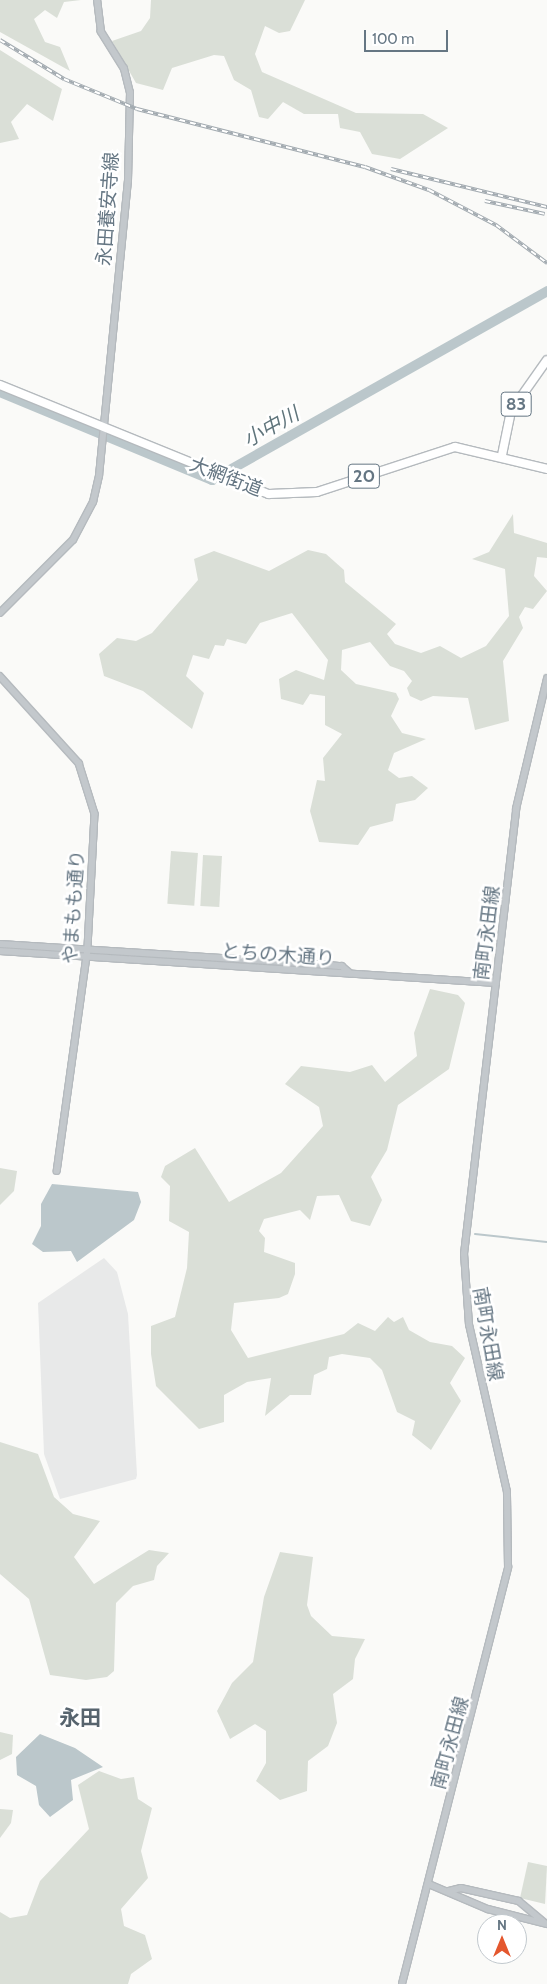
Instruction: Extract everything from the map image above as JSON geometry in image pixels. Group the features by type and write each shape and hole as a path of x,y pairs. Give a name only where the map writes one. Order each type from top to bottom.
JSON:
{"main road":[{"name":"83","path":"502,455 512,411 547,360"},
{"name":"大網街道","path":"0,384 259,492 296,496 455,447 502,455 547,469"}],"street":[{"name":"永田養安寺線","path":"0,614 64,553 81,528 96,492 128,181 130,93 124,69 101,32 97,0"},
{"name":"やまもも通り","path":"0,676 60,737 87,779 95,829 88,950 57,1171"},
{"name":"南町永田線","path":"402,1984 502,1602 510,1548 507,1492 468,1325 464,1279 516,809 547,679"},
{"name":"とちの木通り","path":"0,944 342,966 350,973"},
{"name":"とちの木通り","path":"0,952 350,973"},
{"path":"350,973 496,983"},
{"path":"429,1884 488,1909 507,1914"},
{"path":"449,1891 461,1888 492,1893 519,1901 547,1924"},
{"path":"524,1914 527,1908"},
{"path":"527,1919 547,1924"}],"shaded area":[{"path":"0,0 81,0 64,2 57,18 45,10 34,19 45,42 60,47 70,71 0,32"},
{"path":"151,0 305,0 290,31 279,33 265,26 255,54 262,72 356,113 423,114 448,128 400,159 372,154 360,132 340,128 338,114 304,114 283,102 268,119 259,117 251,90 234,80 224,56 214,55 172,68 163,90 136,83 112,41 141,31 150,18"},
{"path":"0,50 62,89 53,121 27,104 11,122 19,139 0,143"},
{"path":"513,514 514,533 547,543 547,558 537,557 534,576 547,591 533,609 525,607 519,617 523,628 503,661 509,721 475,730 468,698 433,696 421,701 410,696 407,688 412,681 404,671 390,666 370,642 342,650 341,670 356,684 396,693 399,699 391,716 402,733 426,739 394,753 388,770 399,778 412,776 428,788 415,800 396,804 393,821 370,827 358,845 319,842 310,811 317,780 325,781 323,758 342,734 325,725 325,696 310,694 303,705 281,699 279,679 296,670 324,680 328,660 292,613 260,623 246,644 227,639 224,646 215,645 209,659 193,655 186,676 204,693 192,729 143,691 104,676 99,654 117,638 136,641 152,633 198,580 194,559 214,551 269,571 308,550 326,554 344,570 345,582 396,624 387,634 395,644 421,653 440,646 461,658 486,646 509,616 505,569 472,559 489,552"},
{"path":"171,851 198,853 194,906 167,904"},
{"path":"203,855 222,856 219,907 200,906"},
{"path":"430,989 458,995 465,1003 449,1069 398,1105 387,1150 371,1177 382,1200 370,1226 351,1221 339,1195 317,1196 310,1220 300,1210 264,1219 259,1231 265,1238 264,1252 295,1263 295,1274 288,1294 279,1298 234,1303 231,1330 248,1358 344,1334 358,1323 375,1331 388,1317 394,1322 403,1317 409,1330 430,1342 452,1346 465,1358 450,1383 461,1401 431,1450 412,1435 415,1421 397,1412 382,1370 370,1358 342,1354 329,1357 327,1369 314,1375 311,1395 290,1395 265,1416 271,1378 247,1382 224,1395 224,1422 199,1429 156,1386 151,1354 151,1326 175,1317 187,1268 189,1232 169,1221 170,1186 161,1177 165,1166 195,1148 229,1202 281,1173 323,1126 319,1107 285,1084 301,1066 350,1072 372,1065 385,1082 417,1056 414,1033"},
{"path":"0,1168 17,1171 14,1191 0,1205"},
{"path":"52,1184 138,1192 141,1202 134,1220 77,1262 71,1251 43,1252 32,1244 41,1226 41,1204"},
{"path":"104,1258 117,1272 128,1314 137,1475 136,1479 60,1499 44,1454 38,1303"},
{"path":"0,1442 38,1454 54,1497 73,1514 100,1521 74,1557 94,1584 149,1550 169,1553 157,1566 154,1580 133,1586 116,1603 114,1671 107,1677 86,1680 50,1675 29,1599 0,1574"},
{"path":"280,1552 313,1557 307,1605 311,1616 332,1636 365,1639 355,1659 353,1679 333,1694 337,1723 328,1746 308,1761 307,1791 280,1800 256,1781 266,1763 266,1731 255,1724 230,1739 217,1711 232,1683 253,1662 264,1597"},
{"path":"0,1732 13,1735 12,1754 0,1760"},
{"path":"40,1734 75,1748 103,1767 71,1780 73,1800 50,1817 39,1805 36,1786 17,1775 16,1757"},
{"path":"99,1771 121,1779 134,1777 138,1799 152,1808 141,1851 148,1878 121,1909 124,1926 145,1935 152,1959 131,1974 128,1984 0,1984 0,1912 10,1918 27,1915 40,1881 89,1829 78,1785"},
{"path":"0,1809 13,1810 11,1823 0,1838"},
{"path":"528,1862 547,1866 545,1904 520,1898"}],"waterway":[{"name":"小中川","path":"0,392 212,480 547,291"},
{"path":"475,1234 547,1242"}],"railway":[{"path":"0,40 64,79 137,109 365,167 429,190 496,225 547,263"},
{"path":"391,169 547,207"},
{"path":"485,201 545,214"}],"district":[{"name":"永田","path":"80,1718"}]}
